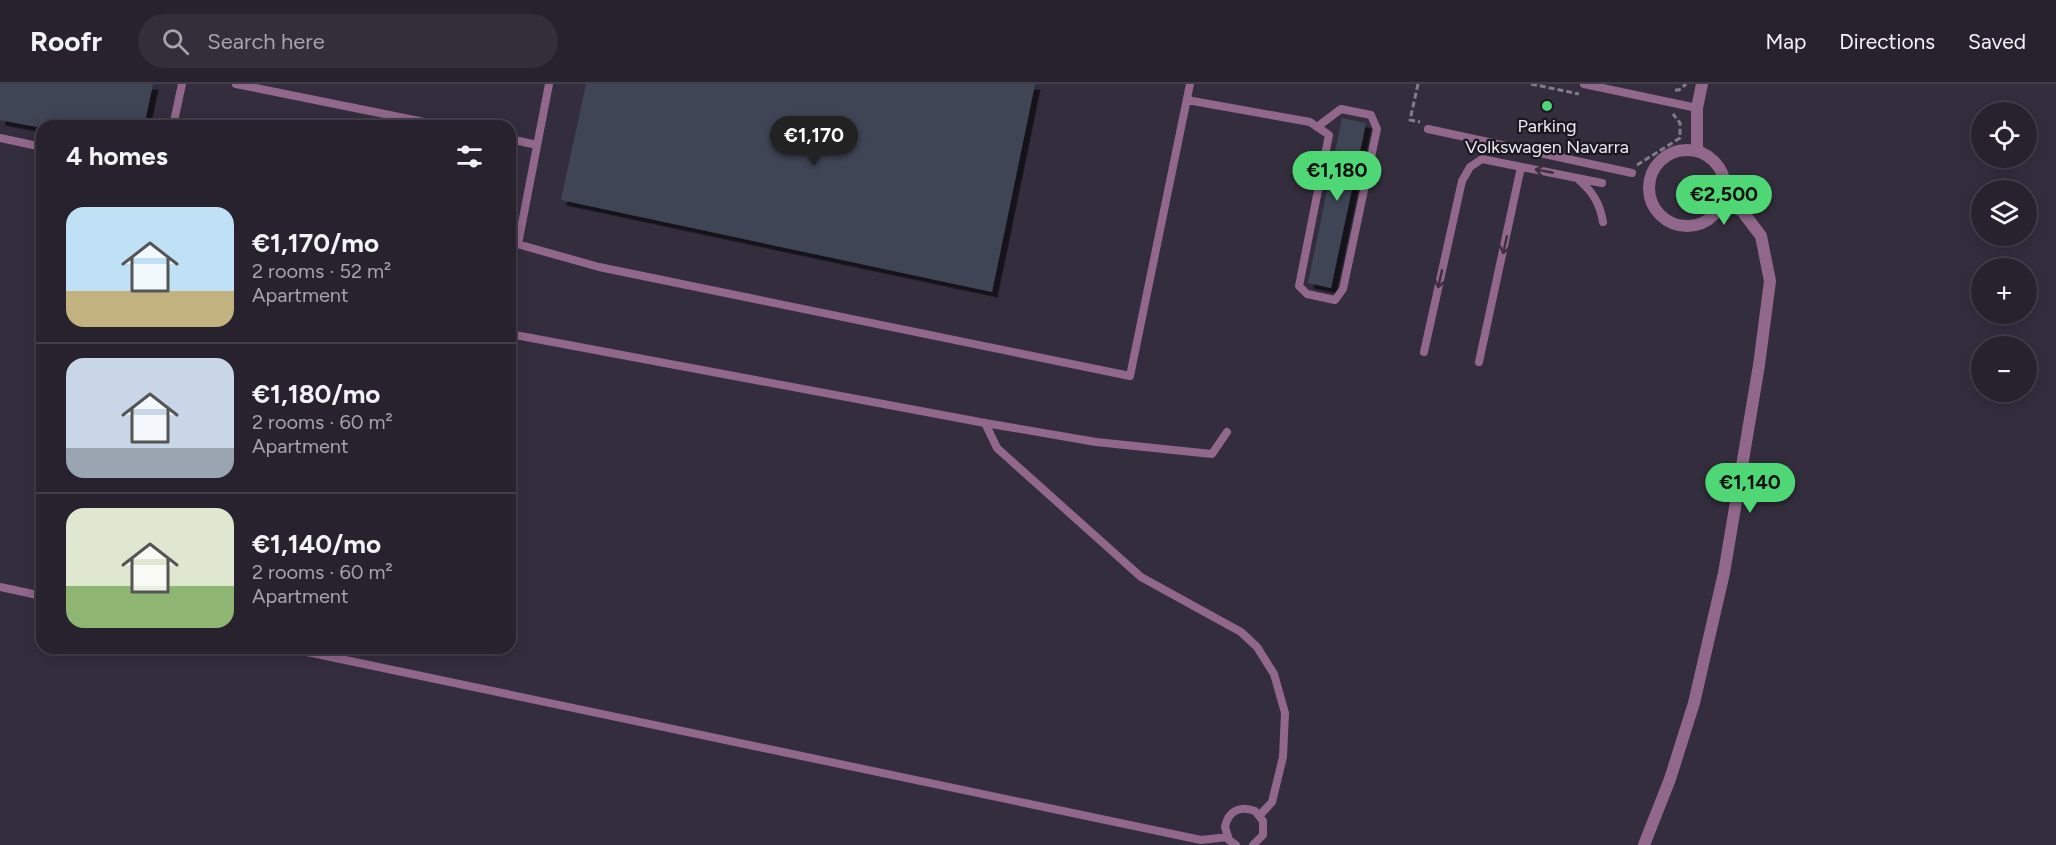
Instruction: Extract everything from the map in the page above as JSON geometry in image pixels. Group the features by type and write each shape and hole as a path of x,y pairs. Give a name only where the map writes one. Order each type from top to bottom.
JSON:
{"street":[{"path":"1697,150 1697,108 1702,84"},
{"path":"1684,149 1697,150 1709,156 1721,171 1726,189 1724,201 1718,212 1709,220 1697,225 1673,224 1662,218 1654,208 1649,196 1648,183 1652,170 1671,152 1684,149"},
{"path":"1644,845 1670,779 1694,703 1724,573 1757,377 1770,281 1761,236 1742,211 1724,201"}],"lane":[{"path":"174,120 182,84"},
{"path":"236,84 414,120"},
{"path":"516,234 549,84"},
{"path":"516,244 599,267 1130,376 1190,84"},
{"path":"1584,84 1697,108"},
{"path":"1187,100 1310,122 1317,127 1329,135 1299,286 1307,294 1335,300 1343,289 1377,129 1371,115 1341,109 1317,127"},
{"path":"1428,126 1633,170"},
{"path":"0,138 36,146"},
{"path":"516,140 537,145"},
{"path":"1424,352 1462,181 1470,167 1482,159 1602,183"},
{"path":"1479,362 1521,167"},
{"path":"1577,178 1588,188 1600,205 1603,222"},
{"path":"516,335 1096,442 1212,454 1227,432"},
{"path":"985,423 997,448 1141,577 1241,632 1257,647 1274,674 1285,713 1283,757 1275,791 1272,802 1260,815"},
{"path":"0,588 36,595"},
{"path":"317,654 1201,840 1228,837"},
{"path":"1236,845 1228,837 1225,827 1226,820 1235,810 1248,808 1260,815 1264,828 1263,835 1253,845"}],"path":[{"path":"1418,84 1410,120 1428,126"},
{"path":"1531,84 1589,96"},
{"path":"1673,90 1679,90 1686,84"},
{"path":"1633,170 1680,138 1680,123 1674,115 1667,112"}],"building":[{"path":"0,84 153,84 145,120 36,120 36,127 0,120"},
{"path":"586,84 1035,84 992,292 561,200"},
{"path":"1342,118 1366,123 1331,288 1308,283"}],"place":[{"name":"Parking Volkswagen Navarra","path":"1547,106"}]}
